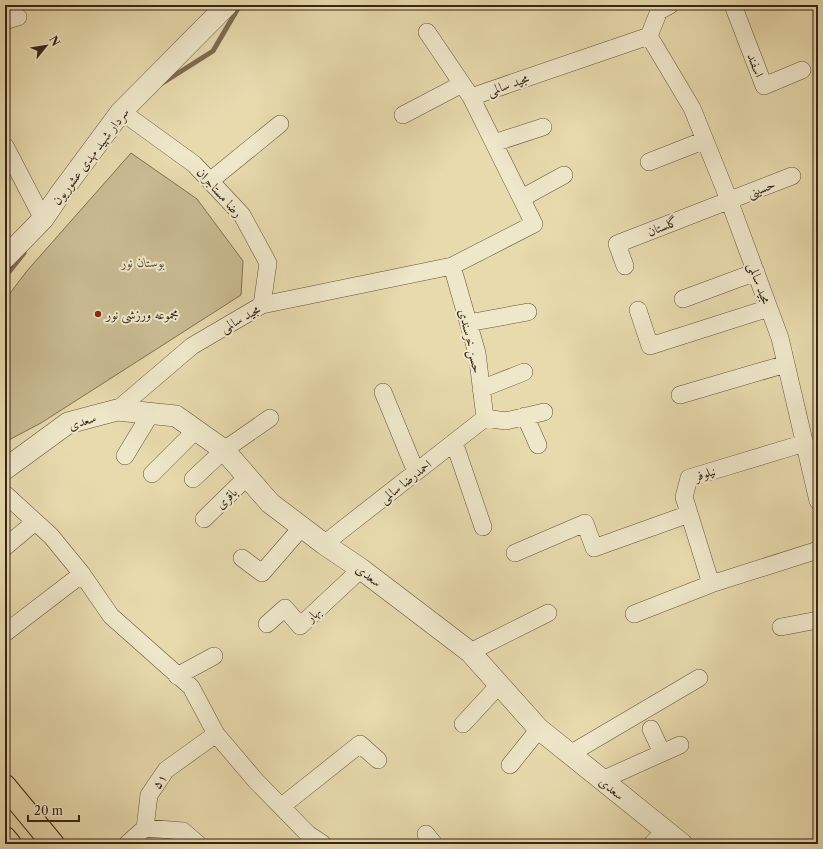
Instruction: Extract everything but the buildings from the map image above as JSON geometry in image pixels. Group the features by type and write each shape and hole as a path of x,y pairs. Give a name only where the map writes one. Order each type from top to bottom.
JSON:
{"main road":[{"path":"5,786 53,844"},
{"path":"5,838 10,844"}],"street":[{"name":"سردار شهید مهدی عشوریون","path":"5,258 43,219 120,113 227,5"},
{"path":"649,36 659,11 670,5"},
{"name":"اسفند","path":"733,5 764,86 802,70"},
{"path":"402,115 467,90 427,32"},
{"name":"مجید سالمی","path":"112,411 192,346 262,305 452,266 534,224 467,90 649,36 692,108 756,272 780,338 804,443 817,490"},
{"name":"رضا مستاجران","path":"120,113 129,117 194,164 242,215 268,263 262,305"},
{"path":"210,181 280,124"},
{"path":"494,143 543,127"},
{"path":"649,162 705,140"},
{"path":"5,146 43,219"},
{"path":"522,198 564,175"},
{"name":"حسینی","path":"729,200 792,176"},
{"name":"گلستان","path":"625,266 617,244 729,200"},
{"name":"حسن خرسندی","path":"452,266 477,353 485,418"},
{"path":"683,299 756,272"},
{"path":"638,310 650,346 769,308"},
{"path":"468,323 528,312"},
{"path":"680,395 786,364"},
{"path":"481,390 524,372"},
{"path":"384,392 416,472"},
{"name":"سعدی","path":"5,469 68,423 112,411 176,416 224,450 270,503 324,544 361,569 470,652 539,729 602,780 658,837 682,844"},
{"path":"485,418 506,421 544,412"},
{"path":"125,456 151,413"},
{"path":"525,416 538,445"},
{"path":"193,479 224,450 270,418"},
{"name":"احمدرضا سالمی","path":"324,544 485,418"},
{"path":"152,474 201,433"},
{"path":"454,442 483,527"},
{"name":"نیلوفر","path":"711,584 684,497 689,478 804,443"},
{"name":"باقری","path":"204,519 247,477"},
{"path":"5,494 51,536 82,574 111,616 191,687 216,734 256,781 282,806 303,839 322,844"},
{"path":"515,553 585,523 594,548 689,514"},
{"path":"5,548 35,522"},
{"path":"242,558 262,573 302,527"},
{"path":"634,614 711,584 818,550"},
{"name":"بهار","path":"266,624 285,608 300,626 361,569"},
{"path":"5,632 82,574"},
{"path":"470,652 548,613"},
{"path":"781,627 818,620"},
{"path":"177,676 214,656"},
{"path":"570,754 699,678"},
{"path":"463,724 499,685"},
{"path":"510,765 539,729"},
{"path":"651,729 662,753"},
{"name":"۵۱","path":"145,828 149,795 166,770 216,734"},
{"path":"282,806 360,744 378,760"},
{"path":"602,780 680,745"},
{"path":"127,844 145,828 183,831 198,844"}],"green space":[{"name":"بوستان نور","path":"131,153 197,199 243,261 241,295 41,423 5,442 5,300 26,272"}],"waterway":[{"path":"161,84 213,51 240,5"},
{"path":"5,277 24,253"}],"place":[{"name":"مجموعه ورزشی نور","path":"98,314"}]}
